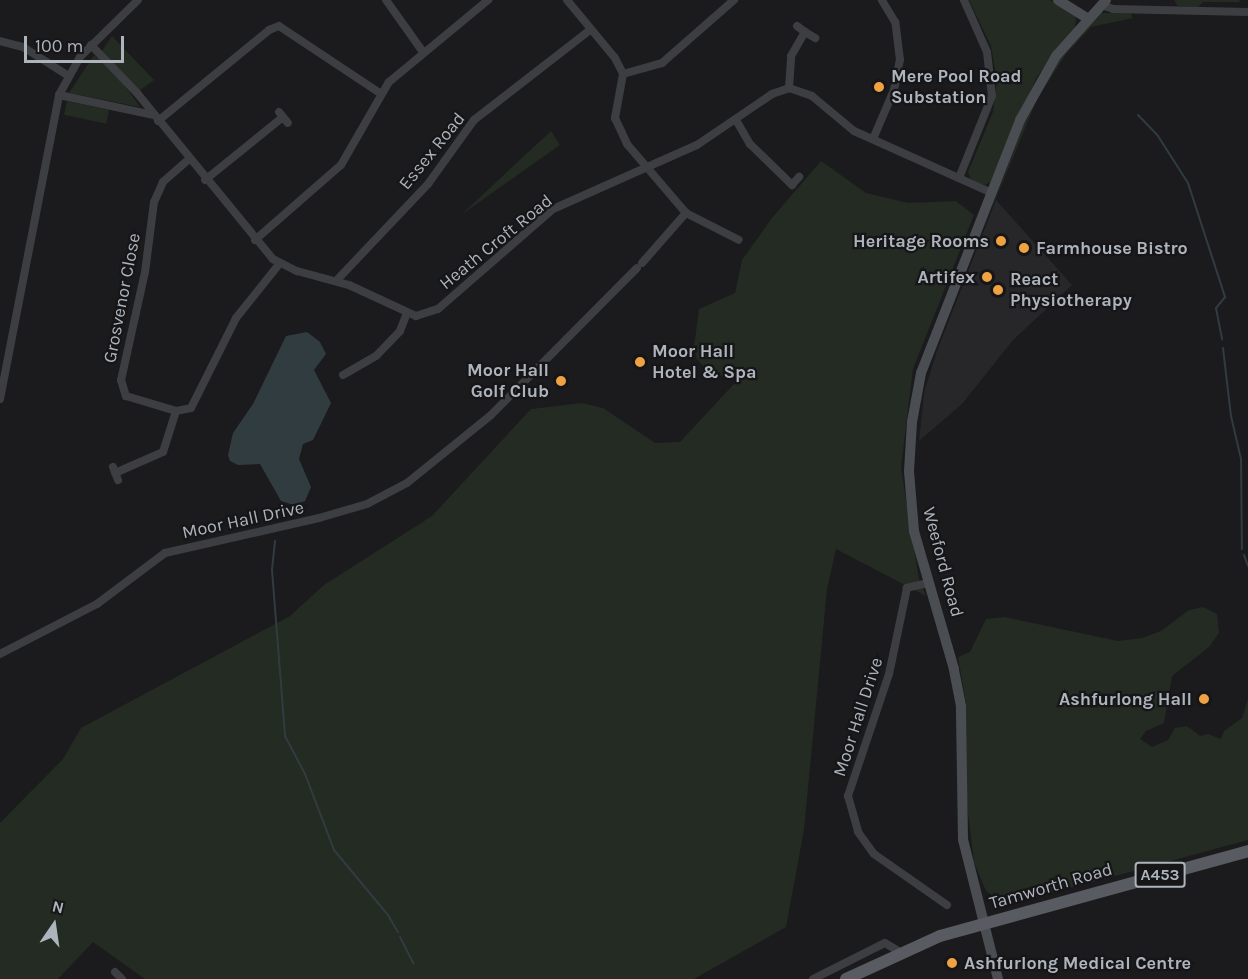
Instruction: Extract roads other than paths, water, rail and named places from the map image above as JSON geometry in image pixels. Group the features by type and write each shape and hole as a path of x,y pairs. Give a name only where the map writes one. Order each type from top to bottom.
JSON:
{"main road":[{"name":"Tamworth Road","path":"846,979 900,952 985,924 1248,851"}],"street":[{"path":"0,399 59,95 67,75 91,45 138,0"},
{"path":"386,0 423,51"},
{"path":"255,240 341,165 380,93 423,51 488,0"},
{"path":"567,0 623,74 616,124 646,168 686,213 738,240"},
{"path":"623,74 645,71 662,63 734,0"},
{"path":"873,140 894,90 900,60 895,22 882,0"},
{"path":"959,178 992,96 987,52 964,0"},
{"path":"1058,0 1089,19"},
{"path":"1103,2 1113,9 1248,12"},
{"name":"Weeford Road","path":"998,979 963,840 957,687 928,583 910,502 912,422 921,373 1035,87 1056,56 1103,2"},
{"path":"156,118 274,27 285,28 380,93"},
{"path":"797,27 815,38"},
{"name":"Essex Road","path":"336,281 428,184 474,120 590,30"},
{"path":"804,32 791,56 789,88 812,96 854,131 992,193"},
{"path":"0,41 23,48 67,75"},
{"path":"91,45 156,118 255,240 280,263 336,281 407,313 400,331 377,355 343,375"},
{"name":"Heath Croft Road","path":"407,313 423,315 438,309 553,209 697,145 772,94 789,88"},
{"path":"59,95 156,118"},
{"path":"205,180 284,118"},
{"path":"736,120 750,144 792,185"},
{"name":"Grosvenor Close","path":"176,411 126,396 121,380 145,272 156,192 188,160"},
{"path":"787,192 799,177"},
{"name":"Moor Hall Drive","path":"0,654 97,604 165,553 367,504 407,483 491,415 640,265 686,213"},
{"path":"115,474 163,452 176,411 186,411 194,404 236,318 280,263"},
{"name":"Moor Hall Drive","path":"928,583 907,588 889,674 848,796 858,832 874,854 947,905"},
{"name":"Tamworth Road","path":"813,979 885,943 900,952"},
{"path":"115,972 122,979"}],"waterway":[{"path":"1138,115 1158,136 1188,183 1225,297 1216,308 1222,339"},
{"path":"1223,348 1231,416 1241,459 1242,549"},
{"path":"275,541 272,570 285,736 305,774 334,850 388,915 398,932"},
{"path":"1244,555 1248,566"},
{"path":"400,937 414,964"}],"place":[{"name":"Mere Pool Road Substation","path":"879,87"},
{"name":"Heritage Rooms","path":"1001,241"},
{"name":"Farmhouse Bistro","path":"1024,248"},
{"name":"Artifex","path":"987,277"},
{"name":"React Physiotherapy","path":"998,290"},
{"name":"Moor Hall Hotel & Spa","path":"640,362"},
{"name":"Moor Hall Golf Club","path":"561,381"},
{"name":"Ashfurlong Hall","path":"1204,699"},
{"name":"Ashfurlong Medical Centre","path":"952,963"}]}
